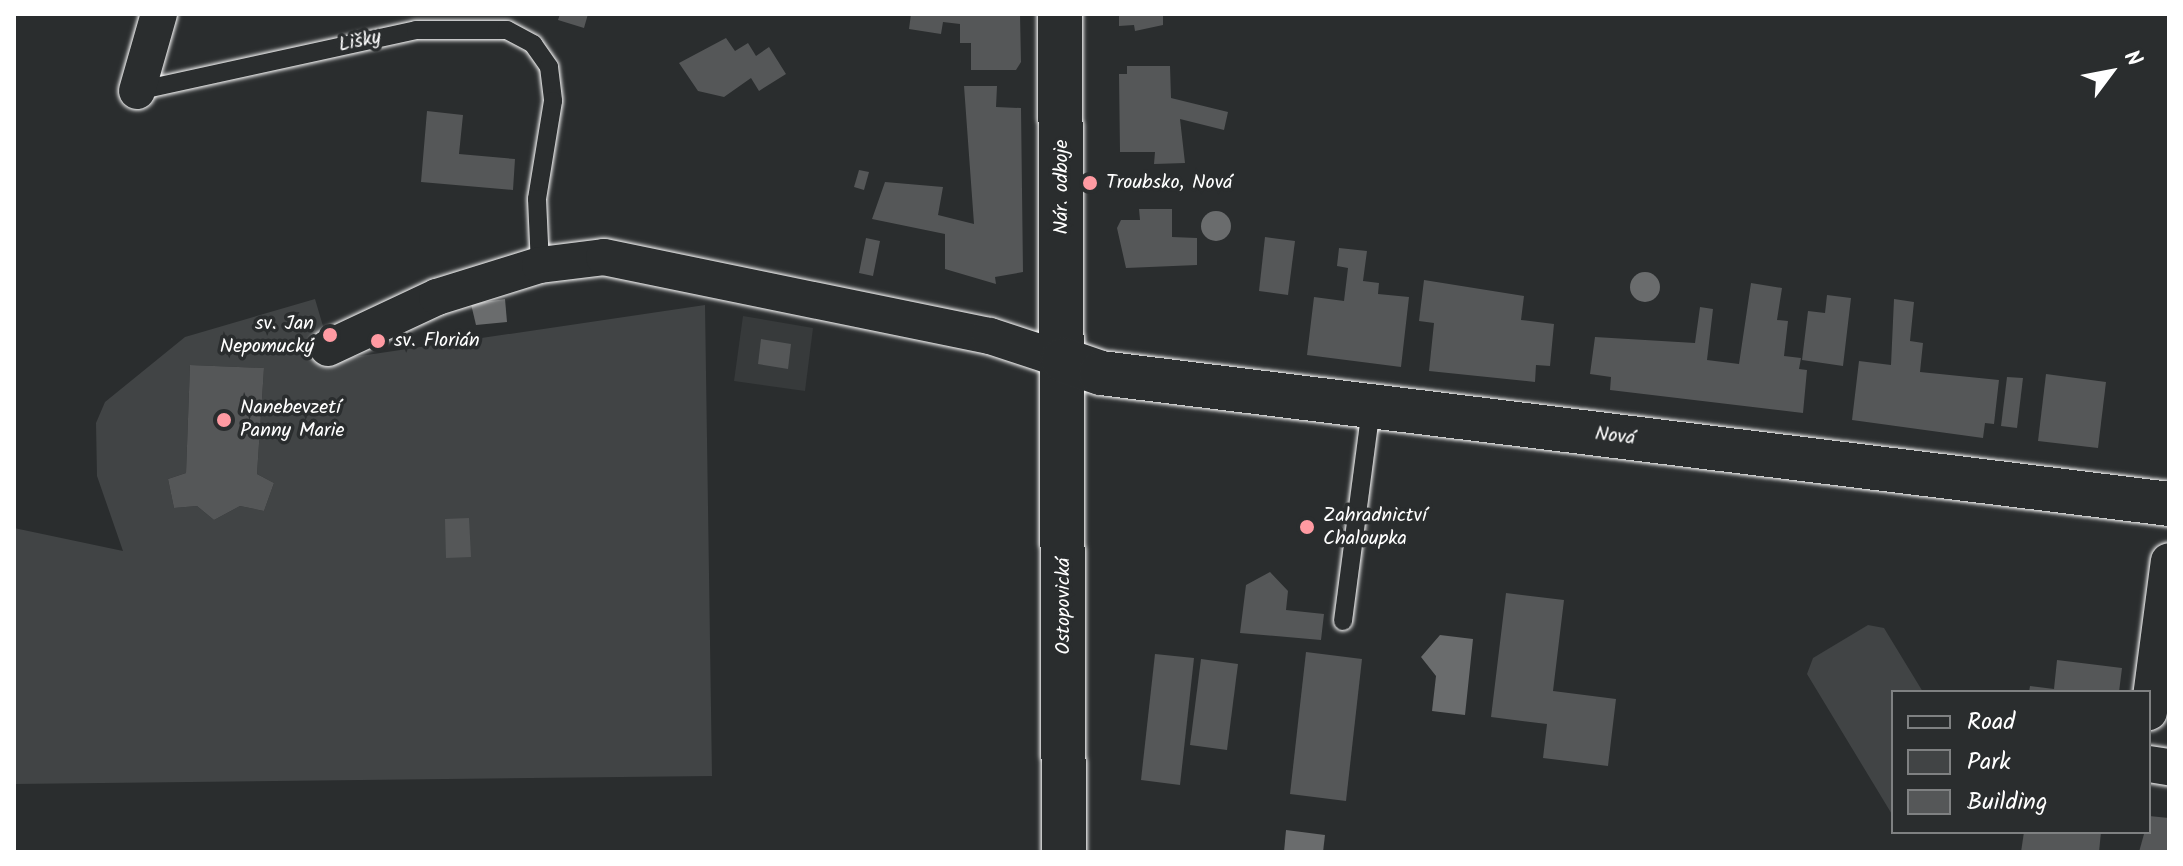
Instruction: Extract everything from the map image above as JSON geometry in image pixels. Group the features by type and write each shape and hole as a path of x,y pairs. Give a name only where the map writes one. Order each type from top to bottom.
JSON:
{"street":[{"name":"Lišky","path":"137,91 159,14"},
{"name":"Nár. odboje","path":"1060,14 1063,360"},
{"path":"328,348 495,278 540,265 635,259 990,336 1063,360"},
{"name":"Nová","path":"1063,360 1101,373 2169,504"},
{"name":"Ostopovická","path":"1063,360 1064,852"},
{"path":"2151,697 2169,561"}],"lane":[{"name":"Lišky","path":"137,91 416,30 507,30 533,44 552,90 537,199 540,265"},
{"path":"1343,621 1371,407"}],"shaded area":[{"path":"1216,211 1227,215 1231,226 1227,237 1216,241 1205,237 1201,226 1205,215"},
{"path":"1645,272 1655,277 1660,287 1655,297 1645,302 1635,297 1630,287 1635,277"},
{"path":"505,299 507,322 476,325 471,304"},
{"path":"743,316 813,328 805,391 734,381"},
{"path":"1440,635 1473,639 1465,715 1432,711 1436,676 1421,657"},
{"path":"1286,830 1325,835 1323,852 1284,852"}],"green space":[{"path":"315,299 333,360 705,305 712,776 14,784 14,528 123,551 97,476 96,423 105,402 185,337","holes":["190,365 264,368 257,474 274,483 264,511 240,506 214,520 197,506 174,508 168,479 186,473"]},
{"path":"1868,625 1884,628 1922,690 1891,690 1891,813 1807,674 1813,658"}],"building":[{"path":"560,14 588,14 584,28 558,20"},
{"path":"911,14 1020,14 1021,62 1016,70 971,70 971,43 960,43 960,24 943,22 941,34 909,29"},
{"path":"1119,14 1163,14 1163,25 1135,31 1134,25 1119,26"},
{"path":"726,38 735,51 748,43 756,56 769,47 786,74 759,91 751,78 724,97 698,91 679,63"},
{"path":"1127,66 1170,66 1171,98 1228,112 1224,130 1180,119 1185,163 1154,164 1155,152 1120,152 1119,74 1127,74"},
{"path":"964,86 997,86 996,107 1021,108 1023,272 995,277 996,284 945,269 945,234 872,219 885,182 943,187 938,215 974,224"},
{"path":"427,111 463,115 459,154 515,159 513,190 421,182"},
{"path":"859,170 869,172 864,190 854,187"},
{"path":"1139,209 1172,209 1172,237 1197,238 1197,265 1126,268 1117,228 1121,220 1140,220"},
{"path":"1265,237 1295,241 1288,295 1259,291"},
{"path":"866,238 880,241 873,276 859,273"},
{"path":"1339,248 1367,251 1363,281 1379,283 1378,294 1409,297 1401,367 1307,355 1314,297 1344,301 1348,268 1337,266"},
{"path":"1424,280 1524,296 1521,320 1554,324 1550,366 1536,365 1535,382 1429,371 1434,323 1419,321"},
{"path":"1751,283 1782,288 1777,320 1788,321 1784,356 1801,358 1799,369 1807,370 1803,413 1610,390 1611,377 1590,374 1595,337 1695,343 1700,307 1713,309 1707,360 1739,364"},
{"path":"1827,295 1851,298 1843,366 1802,360 1808,311 1825,313"},
{"path":"1894,299 1914,302 1910,341 1923,343 1920,372 1999,380 1994,424 1985,423 1983,438 1852,420 1859,361 1891,365"},
{"path":"761,339 791,344 788,369 758,364"},
{"name":"Nanebevzetí Panny Marie","path":"190,365 264,368 257,474 274,483 264,511 240,506 214,520 197,506 174,508 168,479 186,473"},
{"path":"2046,374 2106,382 2098,448 2038,441"},
{"path":"2007,377 2023,378 2017,428 2001,426"},
{"path":"469,518 471,557 446,558 445,519"},
{"path":"1270,572 1288,591 1286,610 1324,614 1321,640 1240,633 1246,585"},
{"path":"1506,593 1564,600 1553,691 1616,699 1608,766 1543,758 1547,724 1491,717"},
{"path":"1306,652 1362,659 1346,801 1290,794"},
{"path":"1155,654 1194,658 1180,785 1141,780"},
{"path":"1201,659 1238,664 1227,750 1190,745"},
{"path":"2057,660 2122,668 2119,690 2029,690 2030,686 2054,689"},
{"path":"2151,816 2169,818 2169,852 2139,852 2144,834 2151,834"},
{"path":"2024,834 2101,834 2099,852 2021,852"}],"place":[{"name":"Troubsko, Nová","path":"1090,183"},
{"name":"sv. Jan Nepomucký","path":"330,335"},
{"name":"sv. Florián","path":"378,341"},
{"name":"Nanebevzetí Panny Marie","path":"224,420"},
{"name":"Zahradnictví Chaloupka","path":"1307,527"}]}
